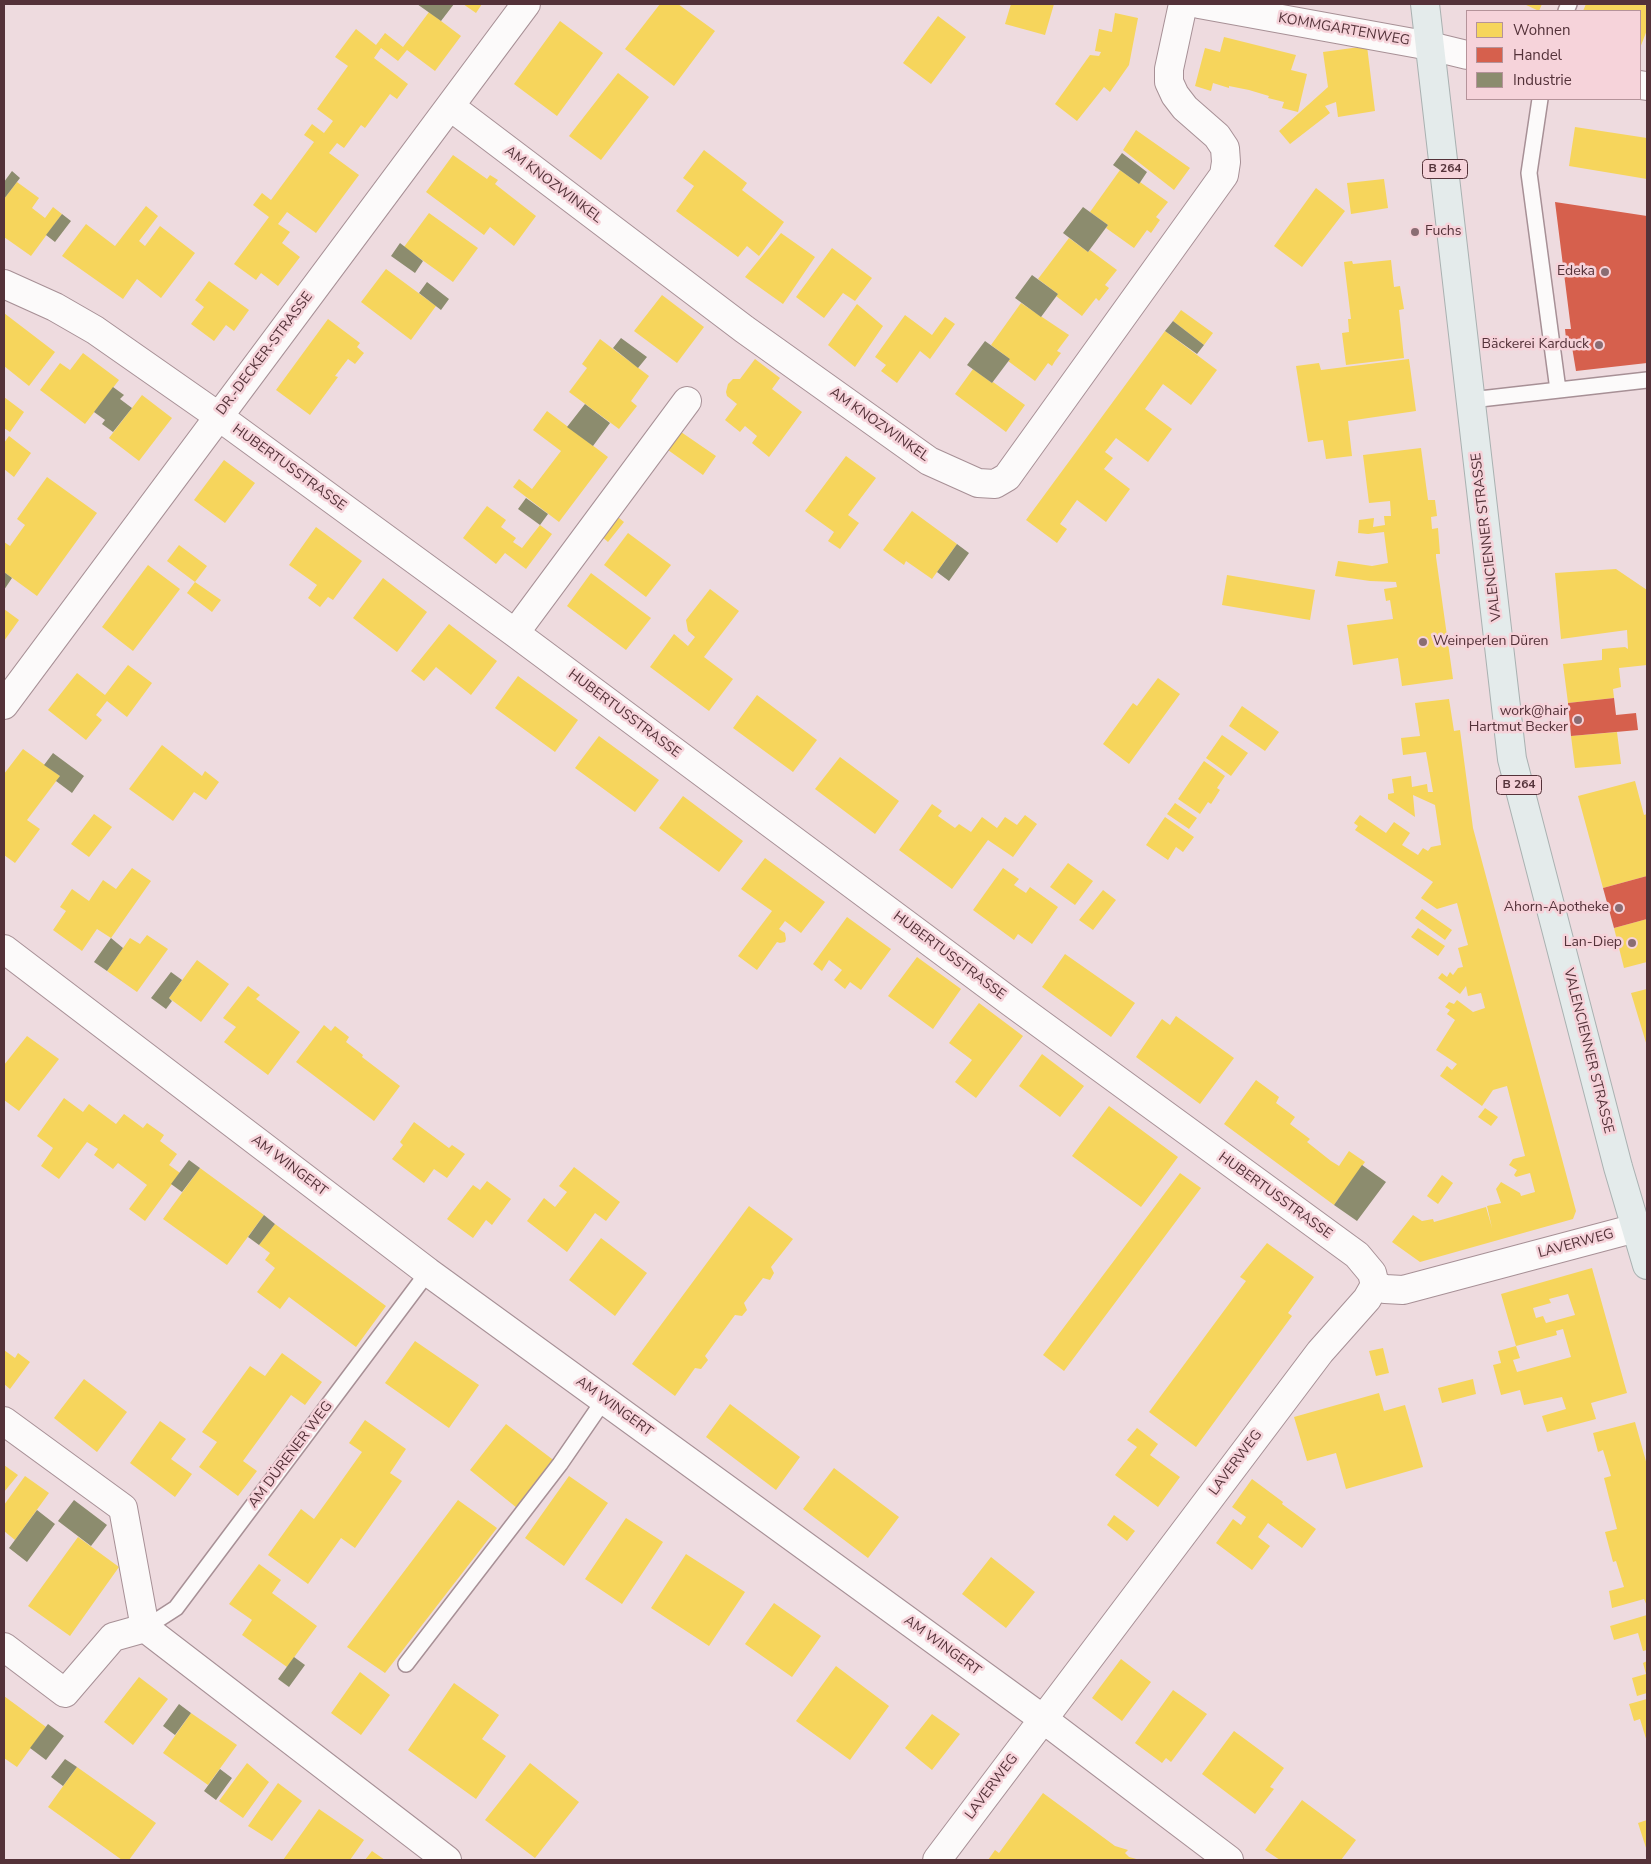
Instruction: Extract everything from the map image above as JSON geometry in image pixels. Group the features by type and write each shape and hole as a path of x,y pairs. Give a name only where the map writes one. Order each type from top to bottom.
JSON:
{"main road":[{"name":"VALENCIENNER STRASSE","path":"1425,4 1512,758 1613,1147 1647,1265"}],"street":[{"name":"DR.-DECKER-STRASSE","path":"4,705 526,4"},
{"name":"AM KNOZWINKEL","path":"450,107 744,330 929,461 978,483 994,484 1006,477 1224,175 1226,162 1225,148 1217,136 1185,108 1175,95 1169,82 1169,69 1183,4"},
{"name":"KOMMGARTENWEG","path":"1199,4 1430,46 1466,55"},
{"name":"HUBERTUSSTRASSE","path":"4,284 55,308 95,330 218,416 1012,1003 1357,1255 1372,1274 1375,1285"},
{"path":"514,633 687,401"},
{"name":"AM WINGERT","path":"4,949 428,1272 1043,1719 1229,1860"},
{"name":"LAVERWEG","path":"937,1860 1320,1352 1368,1299 1375,1285 1385,1289 1403,1290 1636,1228"},
{"path":"4,1421 123,1508 145,1628 447,1860"},
{"name":"AM DÜRENER WEG","path":"4,1647 65,1692 113,1637 145,1628"}],"lane":[{"path":"1540,100 1529,173 1558,390"},
{"path":"1471,400 1647,380"},
{"name":"AM DÜRENER WEG","path":"145,1628 176,1608 428,1272"},
{"path":"406,1664 560,1464 604,1400"}],"building: Wohnen":[{"path":"463,4 482,4 476,13"},
{"path":"660,4 678,4 715,31 674,86 625,49"},
{"path":"1011,4 1054,4 1045,35 1005,24"},
{"path":"1524,4 1542,4 1539,10"},
{"path":"1586,4 1642,4 1647,6 1647,30 1641,45 1641,10 1583,10"},
{"path":"429,12 461,36 435,71 407,50 398,61 381,48 374,58 408,84 397,99 390,94 365,128 361,125 344,148 337,143 329,153 359,175 316,233 287,212 278,224 290,232 282,243 300,257 278,286 261,273 256,280 234,264 269,217 253,205 262,193 271,200 314,142 304,135 312,124 324,133 333,121 317,109 348,66 335,57 356,29 376,45 385,33 403,47"},
{"path":"1115,13 1138,18 1129,65 1110,92 1104,87 1077,121 1055,104 1090,55 1099,56 1101,52 1095,51 1099,29 1112,32"},
{"path":"938,16 966,37 931,84 903,63"},
{"path":"560,21 603,53 557,116 514,84"},
{"path":"1224,37 1296,55 1291,70 1307,74 1298,112 1282,108 1284,102 1249,90 1229,86 1229,88 1213,83 1211,91 1195,86 1205,48 1220,52"},
{"path":"1367,46 1375,111 1338,117 1336,102 1325,106 1330,113 1290,144 1279,131 1328,87 1323,52"},
{"path":"618,73 649,97 601,160 569,136"},
{"path":"1575,127 1647,138 1647,179 1569,166"},
{"path":"1136,130 1190,168 1174,190 1123,150"},
{"path":"704,150 747,183 742,190 784,222 759,256 747,246 738,257 676,211 694,186 683,178"},
{"path":"453,155 487,179 490,175 498,180 495,184 536,216 514,246 490,227 484,235 426,192"},
{"path":"1120,170 1168,202 1156,217 1160,220 1151,233 1147,230 1134,248 1106,228 1108,225 1090,212"},
{"path":"1384,179 1388,208 1351,214 1347,183"},
{"path":"17,182 39,198 32,208 45,218 53,207 62,214 31,256 4,237 4,199"},
{"path":"1316,188 1345,211 1302,267 1274,246"},
{"path":"146,206 158,216 139,241 145,246 160,226 195,253 161,298 137,279 123,299 62,256 86,224 115,246"},
{"path":"429,213 478,248 453,282 404,247"},
{"path":"781,233 815,257 783,304 745,277"},
{"path":"1069,238 1088,252 1090,250 1117,270 1105,285 1109,288 1099,301 1096,298 1082,316 1038,279"},
{"path":"832,248 872,278 855,301 843,293 824,318 796,297"},
{"path":"1391,260 1394,287 1400,286 1404,309 1399,310 1404,358 1346,365 1342,333 1349,332 1348,319 1351,319 1344,262 1352,261 1353,264"},
{"path":"386,269 436,306 411,340 361,302"},
{"path":"209,281 249,310 234,331 226,325 214,341 191,324 204,307 195,300"},
{"path":"662,295 704,327 677,363 634,331"},
{"path":"1021,303 1069,335 1057,351 1061,353 1052,366 1048,363 1035,381 1008,361 1010,359 991,345"},
{"path":"857,304 883,326 855,367 828,345"},
{"path":"1181,310 1213,333 1204,345 1173,321"},
{"path":"4,313 55,352 29,386 4,366"},
{"path":"905,315 932,335 945,317 955,324 930,359 920,351 897,383 881,371 886,365 875,357"},
{"path":"328,319 360,343 357,347 364,353 355,364 348,359 335,376 338,377 310,415 276,390"},
{"path":"1165,331 1217,370 1191,405 1163,384 1145,409 1172,429 1148,462 1116,438 1105,452 1113,458 1104,469 1130,489 1106,522 1077,500 1060,524 1067,529 1057,543 1026,520"},
{"path":"600,339 649,376 631,401 637,406 619,429 569,392 587,368 582,364"},
{"path":"83,353 119,380 85,424 40,390 60,363 70,370"},
{"path":"755,359 780,378 772,389 802,412 769,457 752,443 757,436 745,426 740,432 725,420 737,404 727,396 728,384 733,379 740,379"},
{"path":"1409,359 1416,411 1348,421 1352,456 1326,459 1323,440 1308,442 1296,366 1319,363 1321,370"},
{"path":"973,369 1025,405 1006,432 955,394"},
{"path":"142,395 172,418 139,461 109,438"},
{"path":"4,397 24,412 10,432 4,428"},
{"path":"547,411 608,457 559,522 513,487 519,479 532,489 561,451 533,430"},
{"path":"681,432 716,456 703,475 668,450"},
{"path":"9,436 31,453 14,477 4,469 4,443"},
{"path":"1421,448 1428,500 1435,500 1437,516 1431,517 1432,529 1438,528 1440,554 1436,554 1436,557 1453,679 1402,686 1398,658 1353,665 1347,625 1393,619 1390,600 1386,601 1384,589 1397,587 1396,582 1370,581 1335,576 1338,561 1372,566 1388,563 1384,532 1358,533 1359,520 1374,518 1373,527 1385,525 1384,516 1391,516 1390,501 1369,503 1363,455"},
{"path":"846,456 876,478 848,515 859,523 840,549 828,541 834,532 805,511"},
{"path":"224,460 255,483 225,523 194,500"},
{"path":"47,477 97,513 37,596 4,572 4,542 10,546 25,525 17,519"},
{"path":"487,506 506,520 501,527 516,538 513,542 522,548 540,525 552,534 526,569 505,553 496,564 463,538"},
{"path":"912,511 957,544 932,579 906,561 904,565 883,550"},
{"path":"613,513 624,522 608,542 598,533"},
{"path":"316,527 362,561 333,600 328,597 320,607 308,598 317,585 289,565"},
{"path":"628,533 671,565 646,597 604,565"},
{"path":"179,545 207,566 195,582 167,561"},
{"path":"148,565 180,589 133,651 102,627"},
{"path":"1616,569 1647,590 1647,665 1619,668 1621,687 1613,689 1614,698 1568,703 1563,664 1602,660 1602,649 1625,647 1628,649 1627,630 1561,639 1555,573"},
{"path":"591,573 651,618 626,650 567,606"},
{"path":"1227,575 1315,590 1310,620 1222,605"},
{"path":"383,578 427,612 397,652 353,618"},
{"path":"195,582 221,600 212,612 187,593"},
{"path":"710,589 739,611 704,657 733,679 709,711 650,667 674,634 688,646 695,637 688,631 686,620"},
{"path":"4,609 19,620 4,641"},
{"path":"449,624 497,661 471,695 436,667 424,681 411,671"},
{"path":"128,665 152,683 127,717 107,701 96,715 102,720 86,740 48,710 77,673 105,695"},
{"path":"518,676 578,720 555,752 495,708"},
{"path":"1158,678 1180,694 1129,764 1103,744 1133,703 1137,706"},
{"path":"757,695 817,740 793,772 733,728"},
{"path":"1449,699 1454,731 1460,730 1473,828 1576,1211 1573,1219 1420,1262 1392,1242 1413,1215 1422,1221 1433,1219 1434,1222 1486,1207 1492,1228 1487,1206 1501,1203 1496,1189 1501,1182 1520,1193 1521,1196 1535,1192 1530,1173 1516,1177 1514,1175 1517,1170 1509,1165 1513,1159 1525,1156 1507,1086 1493,1090 1482,1106 1440,1076 1447,1066 1452,1070 1457,1064 1436,1050 1455,1020 1447,1014 1450,1010 1445,1007 1449,1002 1454,1004 1457,1000 1473,1012 1485,1008 1481,993 1468,996 1466,986 1460,994 1438,978 1442,973 1447,977 1450,972 1453,975 1458,968 1463,967 1458,948 1468,945 1457,903 1437,909 1421,898 1433,882 1355,830 1358,826 1354,823 1360,815 1386,833 1394,822 1410,833 1402,845 1418,855 1423,848 1428,851 1431,847 1441,845 1435,805 1413,795 1415,817 1388,799 1388,794 1394,793 1392,779 1411,776 1412,787 1427,784 1428,792 1433,792 1426,752 1403,755 1401,738 1420,736 1415,703"},
{"path":"1242,706 1279,732 1265,751 1229,726"},
{"path":"1617,732 1621,764 1575,768 1571,736"},
{"path":"1222,735 1248,753 1231,776 1206,758"},
{"path":"599,736 659,780 635,812 575,768"},
{"path":"162,745 202,776 205,771 219,782 206,800 194,792 173,821 129,789"},
{"path":"23,749 60,776 27,820 40,829 15,863 4,855 4,774"},
{"path":"840,757 899,801 875,834 815,789"},
{"path":"1204,761 1225,776 1217,788 1220,790 1211,804 1208,802 1200,814 1178,799"},
{"path":"1635,781 1644,815 1647,814 1647,876 1603,888 1578,796"},
{"path":"683,796 743,841 719,872 659,828"},
{"path":"1175,803 1197,818 1189,829 1167,814"},
{"path":"932,804 942,811 938,816 955,828 959,824 971,832 982,817 997,828 1005,817 1017,825 1025,815 1037,824 1013,857 988,840 952,889 899,850"},
{"path":"94,814 112,827 89,857 71,844"},
{"path":"1165,817 1194,837 1183,852 1176,847 1168,860 1146,845"},
{"path":"765,858 825,902 801,933 785,921 779,929 785,933 785,942 777,942 757,970 738,956 772,911 741,889"},
{"path":"1068,863 1093,881 1075,905 1050,887"},
{"path":"132,868 151,881 111,938 97,929 82,951 53,930 66,911 60,907 72,889 89,901 103,880 116,889"},
{"path":"1003,868 1019,879 1014,885 1026,893 1030,887 1058,907 1032,944 1018,934 1014,940 973,910"},
{"path":"1103,890 1116,900 1093,930 1079,920"},
{"path":"1422,909 1452,930 1445,940 1415,918"},
{"path":"847,917 891,949 861,990 850,982 845,989 834,980 842,970 829,960 822,971 813,964"},
{"path":"1647,919 1647,962 1624,968 1614,928"},
{"path":"1418,928 1445,946 1438,956 1411,937"},
{"path":"147,935 168,949 137,992 107,971 130,938 140,944"},
{"path":"1065,954 1135,1003 1111,1037 1042,987"},
{"path":"917,957 961,989 933,1029 888,996"},
{"path":"197,960 229,984 201,1022 169,998"},
{"path":"248,986 260,995 256,999 300,1032 268,1075 224,1042 236,1027 223,1018"},
{"path":"1647,989 1647,1046 1631,993"},
{"path":"979,1003 1023,1036 976,1098 955,1082 972,1060 949,1043"},
{"path":"1176,1016 1234,1058 1200,1104 1136,1057 1162,1019 1170,1025"},
{"path":"324,1025 331,1031 335,1026 349,1037 346,1042 363,1055 362,1057 400,1086 374,1121 296,1062"},
{"path":"27,1036 59,1059 19,1111 4,1100 4,1065"},
{"path":"1042,1054 1084,1086 1060,1117 1019,1086"},
{"path":"1256,1080 1279,1097 1276,1103 1295,1117 1290,1124 1310,1139 1307,1142 1331,1161 1339,1166 1349,1151 1365,1162 1334,1205 1224,1124"},
{"path":"64,1098 83,1112 89,1104 116,1124 124,1114 143,1128 147,1123 164,1135 160,1141 177,1154 169,1165 180,1173 145,1221 129,1209 147,1185 118,1163 113,1169 94,1155 98,1149 87,1142 59,1179 41,1166 53,1148 37,1136"},
{"path":"1109,1106 1178,1157 1141,1207 1072,1156"},
{"path":"1485,1108 1498,1117 1491,1126 1478,1117"},
{"path":"414,1122 449,1148 452,1145 465,1154 447,1178 434,1169 424,1183 392,1159 403,1145 400,1142"},
{"path":"574,1167 620,1202 606,1221 595,1213 567,1252 527,1221 544,1198 555,1207 567,1192 559,1186"},
{"path":"200,1168 264,1215 227,1265 163,1219"},
{"path":"1180,1173 1201,1188 1064,1371 1043,1355"},
{"path":"1442,1175 1453,1183 1438,1204 1427,1196"},
{"path":"487,1181 511,1199 492,1225 486,1220 473,1238 447,1219 473,1185 480,1190"},
{"path":"749,1206 793,1239 771,1267 774,1273 770,1280 763,1278 744,1303 747,1310 742,1316 735,1315 705,1356 708,1360 701,1369 695,1368 675,1396 632,1364"},
{"path":"275,1224 386,1306 356,1347 289,1297 280,1309 257,1292 275,1268 265,1260 270,1253 259,1245"},
{"path":"601,1238 647,1273 615,1316 569,1280"},
{"path":"1267,1243 1314,1277 1288,1313 1292,1316 1196,1447 1149,1412 1246,1281 1240,1277"},
{"path":"1592,1268 1627,1393 1591,1403 1596,1419 1547,1432 1542,1416 1566,1409 1562,1397 1524,1405 1520,1390 1501,1395 1493,1365 1501,1363 1498,1351 1516,1346 1501,1294","holes":["1568,1294 1575,1315 1546,1323 1543,1316 1536,1318 1533,1308 1551,1303 1549,1299","1563,1329 1571,1357 1517,1372 1513,1360 1520,1358 1516,1346 1557,1335 1556,1331"]},
{"path":"415,1341 479,1385 449,1428 385,1383"},
{"path":"1383,1348 1389,1373 1376,1376 1369,1351"},
{"path":"4,1350 15,1358 18,1353 30,1362 10,1389 4,1384"},
{"path":"282,1353 322,1382 305,1405 291,1395 243,1461 257,1471 238,1496 199,1467 217,1442 202,1432 250,1366 265,1376"},
{"path":"84,1379 127,1412 97,1452 54,1418"},
{"path":"1473,1379 1476,1394 1442,1403 1438,1388"},
{"path":"1379,1393 1384,1411 1405,1405 1423,1467 1346,1489 1336,1453 1307,1461 1294,1417"},
{"path":"730,1404 800,1457 776,1490 706,1437"},
{"path":"365,1420 406,1449 390,1473 402,1481 355,1548 341,1538 308,1584 268,1555 301,1509 314,1519 330,1497 362,1452 349,1443"},
{"path":"160,1421 186,1439 171,1459 192,1474 175,1497 130,1463"},
{"path":"1635,1422 1647,1465 1647,1606 1644,1599 1612,1608 1609,1591 1624,1587 1616,1561 1613,1562 1605,1532 1617,1529 1604,1478 1611,1476 1603,1450 1598,1452 1593,1433"},
{"path":"506,1424 556,1462 517,1508 470,1470"},
{"path":"1137,1428 1158,1444 1150,1455 1180,1477 1158,1507 1115,1475 1137,1447 1127,1440"},
{"path":"4,1465 18,1475 4,1492"},
{"path":"834,1468 899,1517 868,1558 803,1509"},
{"path":"25,1476 49,1493 15,1540 4,1531 4,1505"},
{"path":"569,1476 608,1503 564,1566 525,1538"},
{"path":"1252,1479 1316,1529 1302,1548 1268,1523 1258,1537 1270,1546 1252,1570 1216,1543 1233,1519 1241,1525 1246,1517 1232,1507"},
{"path":"458,1500 497,1528 385,1673 347,1647"},
{"path":"1114,1515 1135,1531 1127,1541 1107,1525"},
{"path":"626,1518 663,1542 622,1604 585,1579"},
{"path":"78,1537 119,1567 70,1636 28,1606"},
{"path":"686,1554 745,1592 709,1646 651,1608"},
{"path":"991,1557 1035,1592 1006,1628 962,1594"},
{"path":"259,1564 281,1580 272,1593 317,1626 287,1667 242,1635 252,1620 229,1604"},
{"path":"774,1603 821,1636 792,1677 745,1644"},
{"path":"1647,1615 1647,1650 1643,1651 1638,1633 1614,1640 1610,1626"},
{"path":"1121,1659 1151,1682 1122,1721 1092,1698"},
{"path":"1647,1661 1647,1693 1637,1696 1632,1678 1646,1674 1643,1663"},
{"path":"836,1666 889,1706 850,1760 796,1721"},
{"path":"360,1672 390,1695 361,1735 331,1713"},
{"path":"139,1677 168,1699 133,1745 104,1722"},
{"path":"454,1683 499,1715 482,1739 506,1756 476,1799 408,1750"},
{"path":"1173,1690 1207,1714 1171,1762 1166,1758 1162,1763 1135,1743"},
{"path":"4,1696 46,1727 17,1767 4,1758"},
{"path":"1647,1699 1647,1742 1640,1719 1634,1721 1629,1704"},
{"path":"191,1713 237,1745 208,1785 163,1753"},
{"path":"932,1714 960,1734 932,1770 905,1748"},
{"path":"1234,1731 1284,1768 1270,1787 1274,1789 1255,1814 1202,1774"},
{"path":"247,1763 269,1782 243,1818 219,1801"},
{"path":"530,1763 579,1802 535,1858 485,1820"},
{"path":"77,1767 156,1823 129,1860 122,1860 48,1807"},
{"path":"278,1783 302,1801 272,1841 248,1826"},
{"path":"1043,1793 1115,1846 1128,1850 1125,1853 1129,1857 1140,1860 988,1860 995,1850 999,1853"},
{"path":"1302,1800 1356,1840 1341,1860 1280,1860 1265,1850"},
{"path":"319,1809 364,1840 350,1860 283,1860"},
{"path":"1647,1820 1647,1851 1638,1823"},
{"path":"372,1851 385,1860 365,1860"}],"building: Handel":[{"name":"Edeka","path":"1555,202 1647,216 1647,363 1576,371 1572,347 1567,348 1565,329 1571,329"},
{"path":"1614,698 1616,715 1636,713 1638,730 1571,736 1568,703"},
{"path":"1647,876 1647,919 1614,928 1603,888"}],"building: Industrie":[{"path":"417,4 454,4 441,21"},
{"path":"1122,153 1147,172 1139,184 1113,165"},
{"path":"12,171 20,178 4,199 4,182"},
{"path":"1083,207 1108,225 1088,252 1063,233"},
{"path":"62,214 71,221 55,242 46,235"},
{"path":"400,243 423,261 415,273 391,256"},
{"path":"1032,275 1058,294 1041,317 1015,298"},
{"path":"427,282 449,299 441,310 419,293"},
{"path":"1173,321 1204,345 1197,354 1165,331"},
{"path":"621,338 647,357 638,368 613,348"},
{"path":"985,341 1010,359 992,383 967,365"},
{"path":"113,387 124,395 120,399 132,408 113,432 102,424 105,420 94,412"},
{"path":"585,404 610,423 593,446 567,427"},
{"path":"526,498 548,514 540,525 518,509"},
{"path":"957,544 969,553 949,581 937,572"},
{"path":"4,572 12,578 4,590"},
{"path":"53,753 84,776 72,793 56,781 60,776 44,765"},
{"path":"111,938 123,948 107,971 94,962"},
{"path":"171,972 182,980 169,998 172,1001 166,1009 151,998"},
{"path":"189,1160 200,1168 182,1192 171,1184"},
{"path":"1362,1165 1386,1182 1357,1221 1334,1205"},
{"path":"264,1215 275,1224 259,1245 248,1237"},
{"path":"74,1500 107,1525 91,1546 58,1521"},
{"path":"37,1510 55,1524 27,1562 9,1548"},
{"path":"294,1657 305,1665 289,1687 278,1679"},
{"path":"179,1704 191,1713 175,1735 163,1726"},
{"path":"48,1724 64,1736 46,1760 30,1748"},
{"path":"65,1759 77,1767 63,1786 51,1777"},
{"path":"220,1769 232,1778 216,1800 204,1791"}],"place":[{"name":"Fuchs","path":"1415,232"},
{"name":"Edeka","path":"1605,272"},
{"name":"Bäckerei Karduck","path":"1599,345"},
{"name":"Weinperlen Düren","path":"1423,642"},
{"name":"work@hair Hartmut Becker","path":"1578,720"},
{"name":"Ahorn-Apotheke","path":"1619,908"},
{"name":"Lan-Diep","path":"1632,943"}]}
